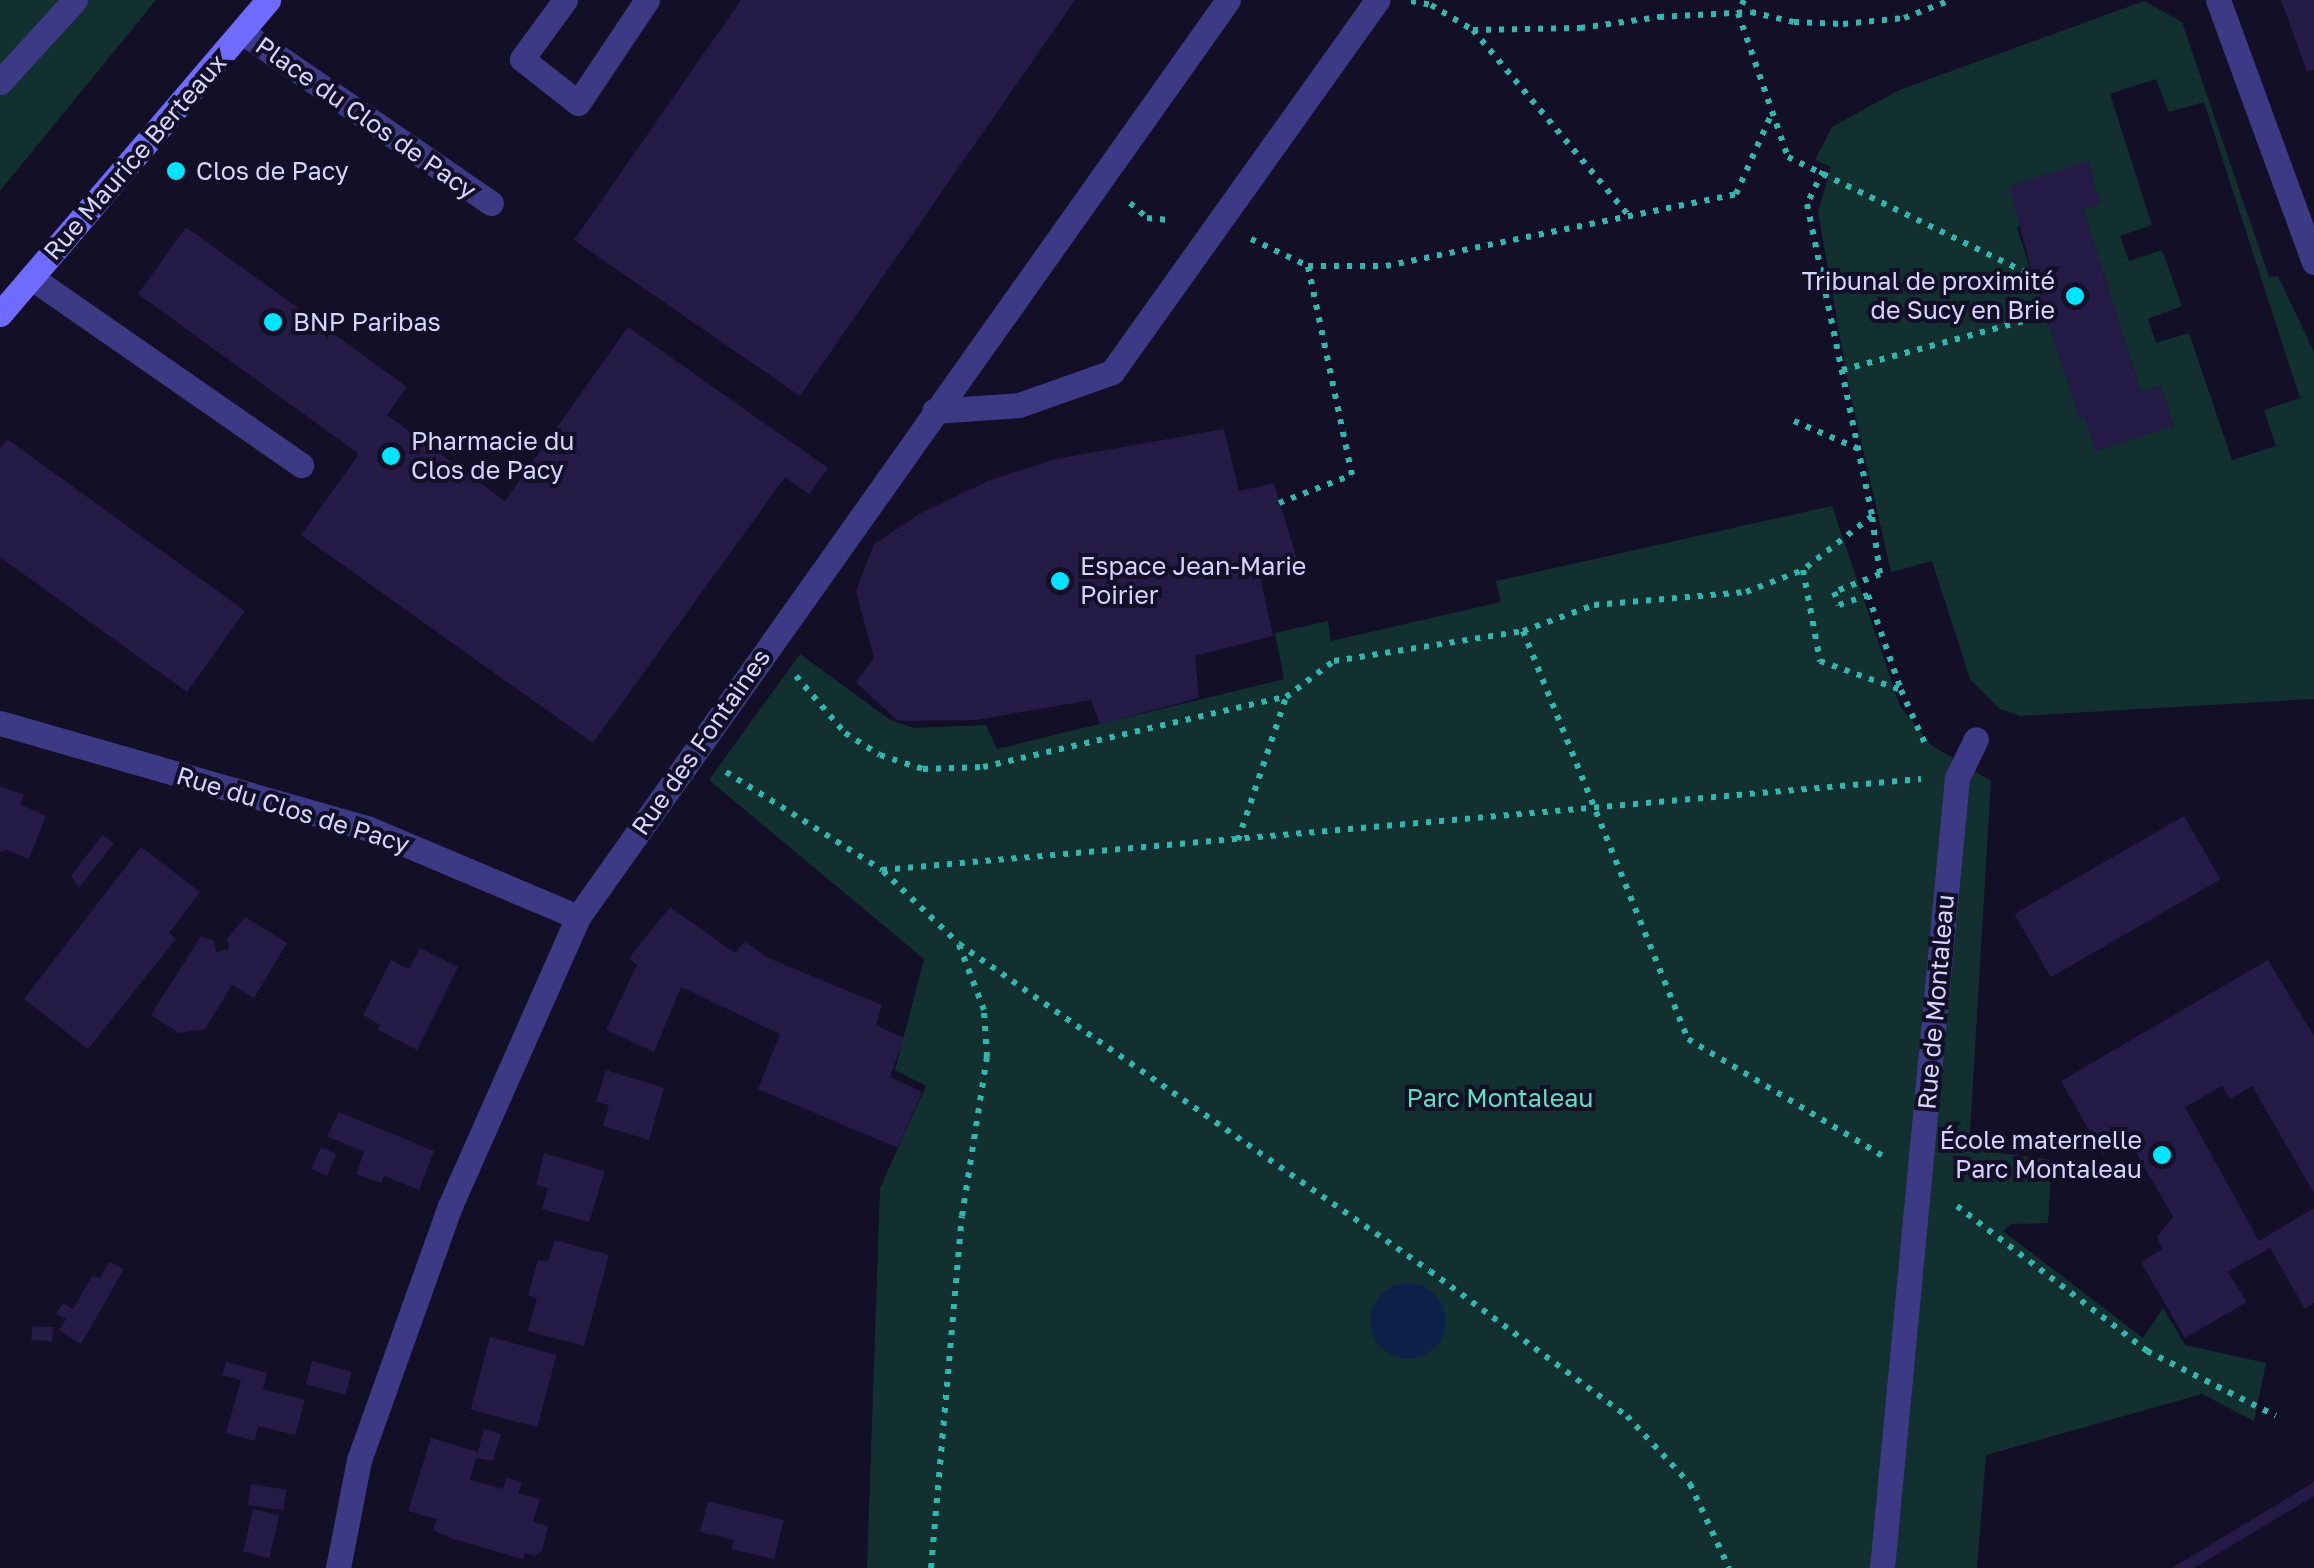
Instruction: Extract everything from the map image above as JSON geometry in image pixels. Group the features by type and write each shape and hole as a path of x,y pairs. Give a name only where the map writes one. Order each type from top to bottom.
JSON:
{"street":[{"path":"0,82 75,0"},
{"name":"Rue Maurice Berteaux","path":"0,314 268,0"},
{"path":"565,0 522,59 578,103 647,0"},
{"name":"Rue des Fontaines","path":"338,1568 359,1460 450,1206 578,917 1228,0"},
{"path":"934,411 1019,405 1112,372 1377,0"},
{"path":"2218,0 2314,262"},
{"name":"Place du Clos de Pacy","path":"242,32 490,204"},
{"path":"32,278 302,466"},
{"name":"Rue du Clos de Pacy","path":"0,723 367,828 578,917"},
{"name":"Rue de Montaleau","path":"1882,1568 1920,1178 1950,778 1976,738"}],"path":[{"path":"1405,0 1432,5 1473,30 1629,216"},
{"path":"1744,0 1738,13 1788,157 2032,276"},
{"path":"1473,30 1580,28 1660,17 1738,13 1843,24 1904,18 1951,0"},
{"path":"1279,503 1352,475 1308,266 1386,266 1736,194 1770,114"},
{"path":"882,870 1950,778 1901,690 1868,595 1839,605 1834,592 1880,574 1872,516 1807,204 1824,172"},
{"path":"1842,370 2046,315"},
{"path":"1794,420 1857,448"},
{"path":"772,642 819,708 845,733 880,755 923,769 984,767 1286,696 1334,661 1523,631 1594,605 1746,592 1804,570 1872,516"},
{"path":"1804,570 1820,661 1901,690"},
{"path":"1523,631 1688,1039 1920,1178 2148,1350 2276,1416"},
{"path":"1238,840 1286,696"},
{"path":"695,752 882,870 959,944 1430,1271 1627,1416 1690,1484 1729,1568"},
{"path":"931,1568 962,1216 987,1057 984,1010 959,944"}],"green space":[{"path":"0,0 156,0 0,191"},
{"path":"2144,1 2182,22 2269,277 2278,276 2314,352 2314,699 2020,716 2000,709 1970,679 1932,561 1891,572 1849,388 1818,212 1831,167 1815,160 1832,127 1899,90","holes":["2156,79 2169,112 2204,102 2300,398 2264,410 2276,446 2232,460 2189,333 2156,343 2148,319 2182,306 2162,250 2129,261 2120,236 2152,225 2110,94","2088,161 2100,204 2083,209 2141,392 2161,386 2173,425 2096,451 2084,416 2079,417 2017,228"]},
{"name":"Parc Montaleau","path":"1832,506 1900,706 1931,745 1991,781 1969,1149 2052,1160 2048,1223 2012,1224 2003,1231 2143,1338 2163,1308 2185,1345 2266,1363 2254,1421 2202,1394 1986,1455 1977,1568 867,1568 880,1188 926,1086 895,1070 924,959 709,780 800,654 889,719 913,728 986,725 997,749 1284,679 1275,633 1328,621 1331,641 1501,602 1496,581"}],"water":[{"path":"1408,1283 1435,1294 1446,1321 1435,1348 1408,1359 1381,1348 1370,1321 1381,1294"}],"building":[{"path":"741,0 1075,0 800,396 574,240"},
{"path":"2281,0 2314,0 2314,70 2307,72"},
{"name":"Tribunal de proximité de Sucy en Brie","path":"2088,161 2100,204 2083,209 2141,392 2161,386 2173,426 2095,451 2084,416 2079,418 2033,276 2009,186"},
{"path":"186,227 407,387 387,415 505,501 628,327 828,468 809,494 785,477 593,743 301,535 359,454 138,294"},
{"name":"Espace Jean-Marie Poirier","path":"1224,429 1239,491 1274,483 1297,560 1259,571 1273,636 1195,656 1199,698 1100,724 1091,700 976,720 898,721 856,682 874,658 856,591 874,544 921,513 990,480 1056,459"},
{"path":"7,439 245,611 187,692 0,557 0,449"},
{"path":"0,786 24,795 20,804 46,816 29,859 8,850 0,852"},
{"path":"2184,816 2220,879 2051,977 2014,914"},
{"path":"102,835 114,843 79,888 71,876"},
{"path":"141,847 200,892 169,933 176,939 88,1049 24,999"},
{"path":"670,907 735,953 745,941 766,957 882,1005 876,1025 904,1038 890,1077 922,1092 898,1148 758,1089 780,1034 681,987 654,1052 606,1030 637,965 629,958"},
{"path":"245,917 287,943 254,998 232,985 205,1029 179,1033 151,1015 201,936 214,941 216,952 229,949 227,939"},
{"path":"420,948 458,967 417,1050 378,1030 380,1025 363,1015 391,960 409,969"},
{"path":"2268,960 2314,1036 2314,1193 2252,1086 2230,1099 2222,1086 2185,1107 2259,1241 2314,1208 2314,1303 2305,1309 2270,1248 2228,1272 2247,1302 2185,1338 2141,1262 2162,1249 2157,1237 2173,1217 2129,1140 2103,1155 2061,1081"},
{"path":"606,1070 664,1088 649,1140 603,1126 609,1105 596,1102"},
{"path":"339,1112 434,1151 419,1190 384,1176 381,1183 356,1174 364,1152 327,1136"},
{"path":"321,1147 337,1154 327,1176 311,1169"},
{"path":"544,1153 605,1171 589,1222 542,1209 548,1188 536,1185"},
{"path":"555,1240 609,1255 584,1346 528,1331 537,1298 528,1295 538,1260 548,1261"},
{"path":"109,1262 124,1269 81,1344 59,1330 66,1319 56,1314 63,1303 73,1309 92,1276 100,1278"},
{"path":"32,1326 53,1327 52,1341 31,1340"},
{"path":"490,1337 557,1355 537,1427 471,1409"},
{"path":"312,1361 352,1372 345,1395 306,1384"},
{"path":"226,1362 267,1373 263,1389 305,1400 295,1435 258,1426 255,1441 226,1433 241,1380 222,1375"},
{"path":"484,1429 501,1434 493,1461 476,1458 470,1480 503,1489 506,1477 522,1482 518,1493 540,1499 533,1522 548,1526 542,1551 534,1556 525,1553 523,1559 454,1539 433,1530 437,1519 408,1511 431,1438 478,1452"},
{"path":"2314,1482 2314,1496 2194,1568 2172,1568"},
{"path":"251,1484 287,1490 283,1510 248,1505"},
{"path":"708,1501 784,1520 774,1559 731,1549 734,1540 700,1532"},
{"path":"253,1509 279,1515 269,1558 243,1552"}],"place":[{"name":"Clos de Pacy","path":"176,171"},
{"name":"Tribunal de proximité de Sucy en Brie","path":"2075,296"},
{"name":"BNP Paribas","path":"273,322"},
{"name":"Pharmacie du Clos de Pacy","path":"391,456"},
{"name":"Espace Jean-Marie Poirier","path":"1060,581"},
{"name":"École maternelle Parc Montaleau","path":"2162,1155"}]}
